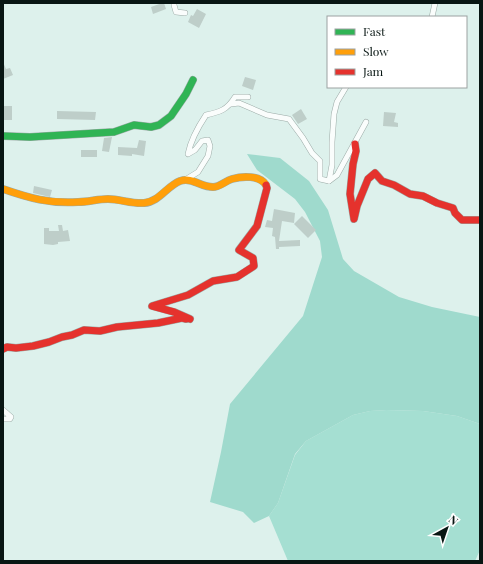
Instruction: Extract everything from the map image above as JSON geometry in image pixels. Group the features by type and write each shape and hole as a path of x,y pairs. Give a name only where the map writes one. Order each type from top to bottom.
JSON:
{"street":[{"path":"174,3 176,12 185,13"},
{"path":"432,16 435,3"},
{"path":"3,136 30,137 114,132 134,125 151,127 159,126 171,116 186,94 193,80"},
{"path":"329,181 332,165 334,114 337,102 345,88"},
{"path":"3,189 38,200 57,202 84,202 109,199 144,203 152,201 173,184 198,172 208,156 210,146 208,140 202,141 195,150 188,154 190,145 198,127 206,115 221,112 230,104 234,97 248,97"},
{"path":"230,104 239,103 266,115 289,119 312,152 320,160 320,179 329,181 337,175 366,122"},
{"path":"355,144 356,151 350,194 354,218 357,206 368,179 376,173 382,180 410,194 423,196 454,208 455,213 462,220 480,220"},
{"path":"3,349 7,347 16,348 33,346 84,330 100,331 117,327 158,323 182,318 190,319 174,312 152,306 188,295 214,281 237,276 254,266 253,258 239,250 257,226 267,188 264,182 254,178 244,177 232,179 211,188 192,180 184,180"},
{"path":"3,410 11,417 10,419 3,419"}],"green space":[{"path":"247,154 280,158 309,181 328,210 343,259 354,271 399,297 432,307 480,317 480,424 457,416 423,411 370,411 353,415 306,441 295,454 278,503 269,516 254,523 243,512 210,502 230,404 303,316 322,257 320,241 305,212 295,199 257,170"},
{"path":"370,411 423,411 457,416 480,424 480,550 475,561 288,561 269,516 278,503 295,455 306,441 353,415"}],"building":[{"path":"164,3 166,9 153,14 151,7"},
{"path":"197,9 206,14 199,28 188,22 191,15 193,16"},
{"path":"3,62 6,69 10,68 13,75 3,79"},
{"path":"245,77 256,80 253,90 242,86"},
{"path":"3,106 12,106 12,120 3,120"},
{"path":"301,109 307,119 298,124 292,115"},
{"path":"57,111 96,112 95,120 57,119"},
{"path":"384,112 396,113 394,122 398,123 398,127 383,126"},
{"path":"112,137 109,152 102,151 104,138"},
{"path":"139,140 146,141 144,156 132,154 132,156 118,155 118,147 137,148"},
{"path":"81,150 97,150 97,157 81,157"},
{"path":"34,186 52,190 50,197 33,193"},
{"path":"274,209 295,213 294,223 282,221 279,241 300,240 300,246 279,247 279,249 276,249 275,237 272,236 273,228 265,227 267,220 272,221"},
{"path":"302,216 316,230 308,238 294,224"},
{"path":"58,225 62,225 63,231 68,230 70,241 58,242 58,244 53,245 44,244 44,228 49,228 49,231 59,231"}],"traffic: fast":[{"path":"3,136 30,137 114,132 134,125 151,127 159,125 171,116 186,94 193,80"}],"traffic: slow":[{"path":"3,189 31,198 58,202 82,202 108,199 144,203 154,200 175,183 184,180 213,187 232,179 250,177 260,179 266,185"}],"traffic: jam":[{"path":"355,144 356,151 350,194 354,219 357,206 368,179 375,173 382,181 394,185 410,194 423,196 437,203 453,208 455,213 462,220 480,220"},
{"path":"190,319 174,312 152,306 188,295 213,281 237,277 254,266 253,258 239,250 257,226 267,188 266,185"},
{"path":"3,349 7,347 16,348 33,346 84,330 100,331 117,327 158,323 182,318 186,319"}]}
